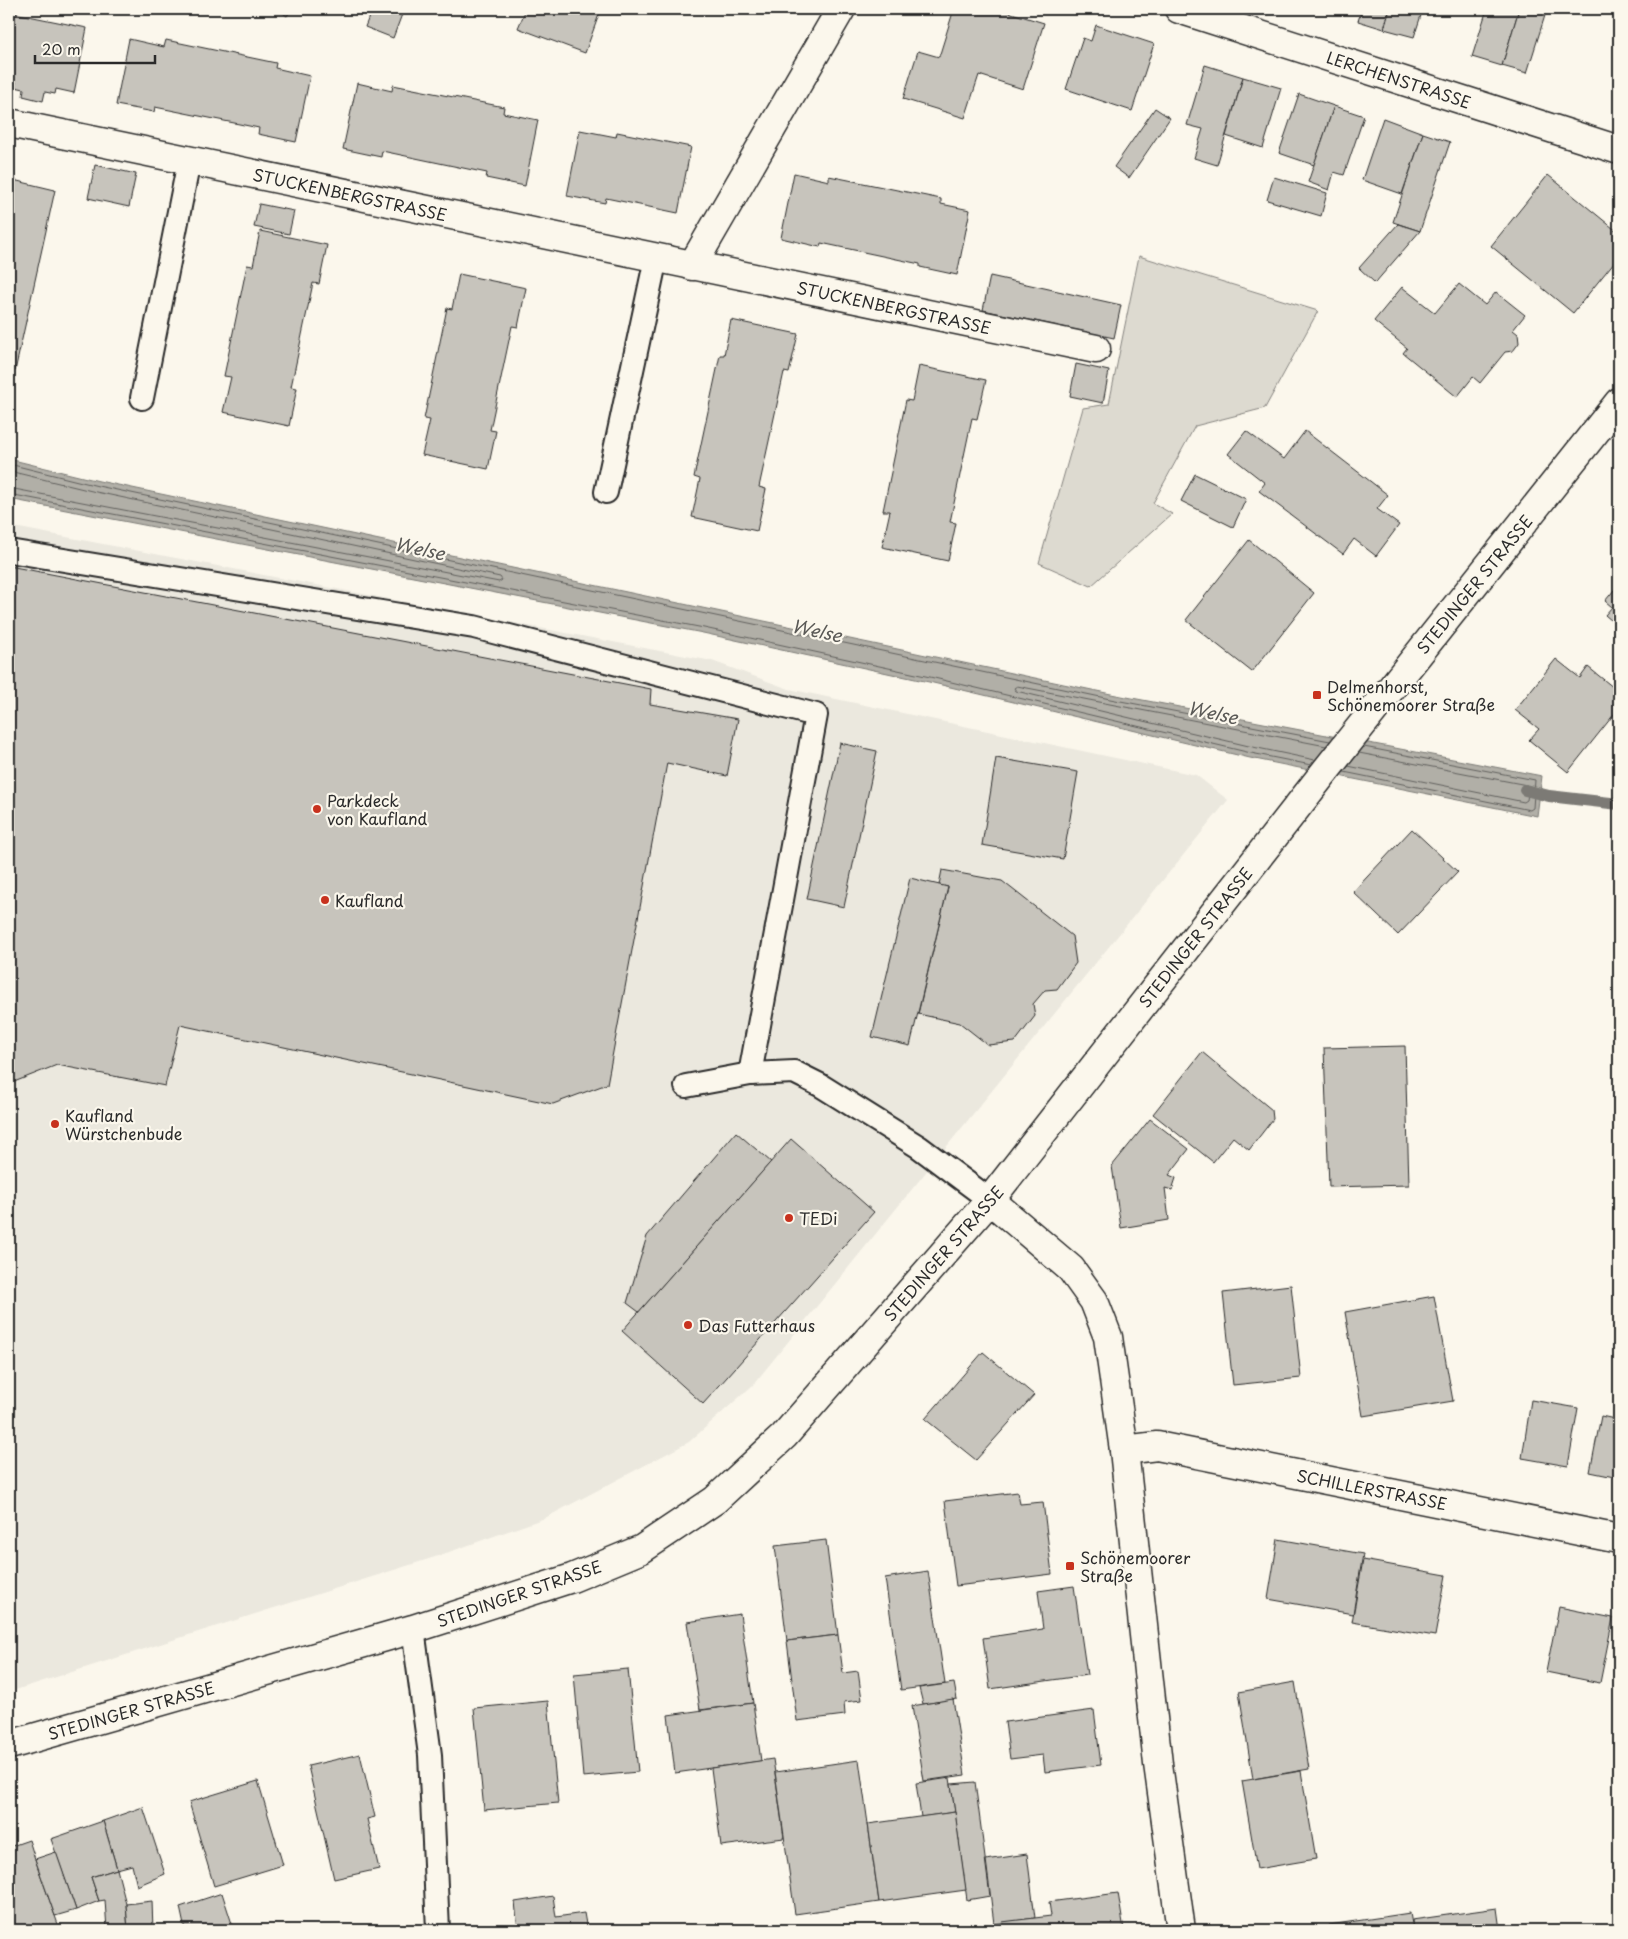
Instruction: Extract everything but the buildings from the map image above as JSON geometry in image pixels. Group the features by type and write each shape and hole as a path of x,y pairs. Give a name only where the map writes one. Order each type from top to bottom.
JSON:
{"street":[{"path":"692,266 841,9"},
{"name":"LERCHENSTRASSE","path":"1179,9 1619,150"},
{"name":"STUCKENBERGSTRASSE","path":"9,123 1096,349"},
{"name":"STEDINGER STRASSE","path":"9,1746 412,1629 572,1578 634,1552 714,1500 784,1436 990,1200 1319,779 1619,402"},
{"path":"990,1200 1072,1269 1094,1301 1108,1337 1124,1450 1158,1764 1181,1930"},
{"name":"SCHILLERSTRASSE","path":"1124,1450 1157,1446 1619,1539"}],"lane":[{"path":"142,398 189,161"},
{"path":"606,492 656,258"},
{"path":"9,550 474,627 816,715 750,1074"},
{"path":"686,1086 750,1074 794,1072 820,1085 919,1146 990,1200"},
{"path":"412,1629 430,1755 438,1930"}],"shaded area":[{"path":"1139,256 1318,311 1265,408 1195,426 1153,503 1172,514 1091,586 1039,563 1083,408 1109,404"},
{"path":"9,526 712,661 789,689 1196,775 1228,800 753,1385 689,1442 545,1518 435,1557 9,1692"}],"water":[{"path":"9,459 99,481 1111,694 1542,776 1537,816 1250,758 929,682 703,633 9,499"}],"waterway":[{"name":"Welse","path":"1525,790 1549,796 1619,804"}],"place":[{"name":"Delmenhorst, Schönemoorer Straße","path":"1317,695"},
{"name":"Parkdeck von Kaufland","path":"317,809"},
{"name":"Kaufland","path":"325,900"},
{"name":"Kaufland Würstchenbude","path":"55,1124"},
{"name":"TEDi","path":"789,1218"},
{"name":"Das Futterhaus","path":"688,1325"},
{"name":"Schönemoorer Straße","path":"1070,1566"}]}
